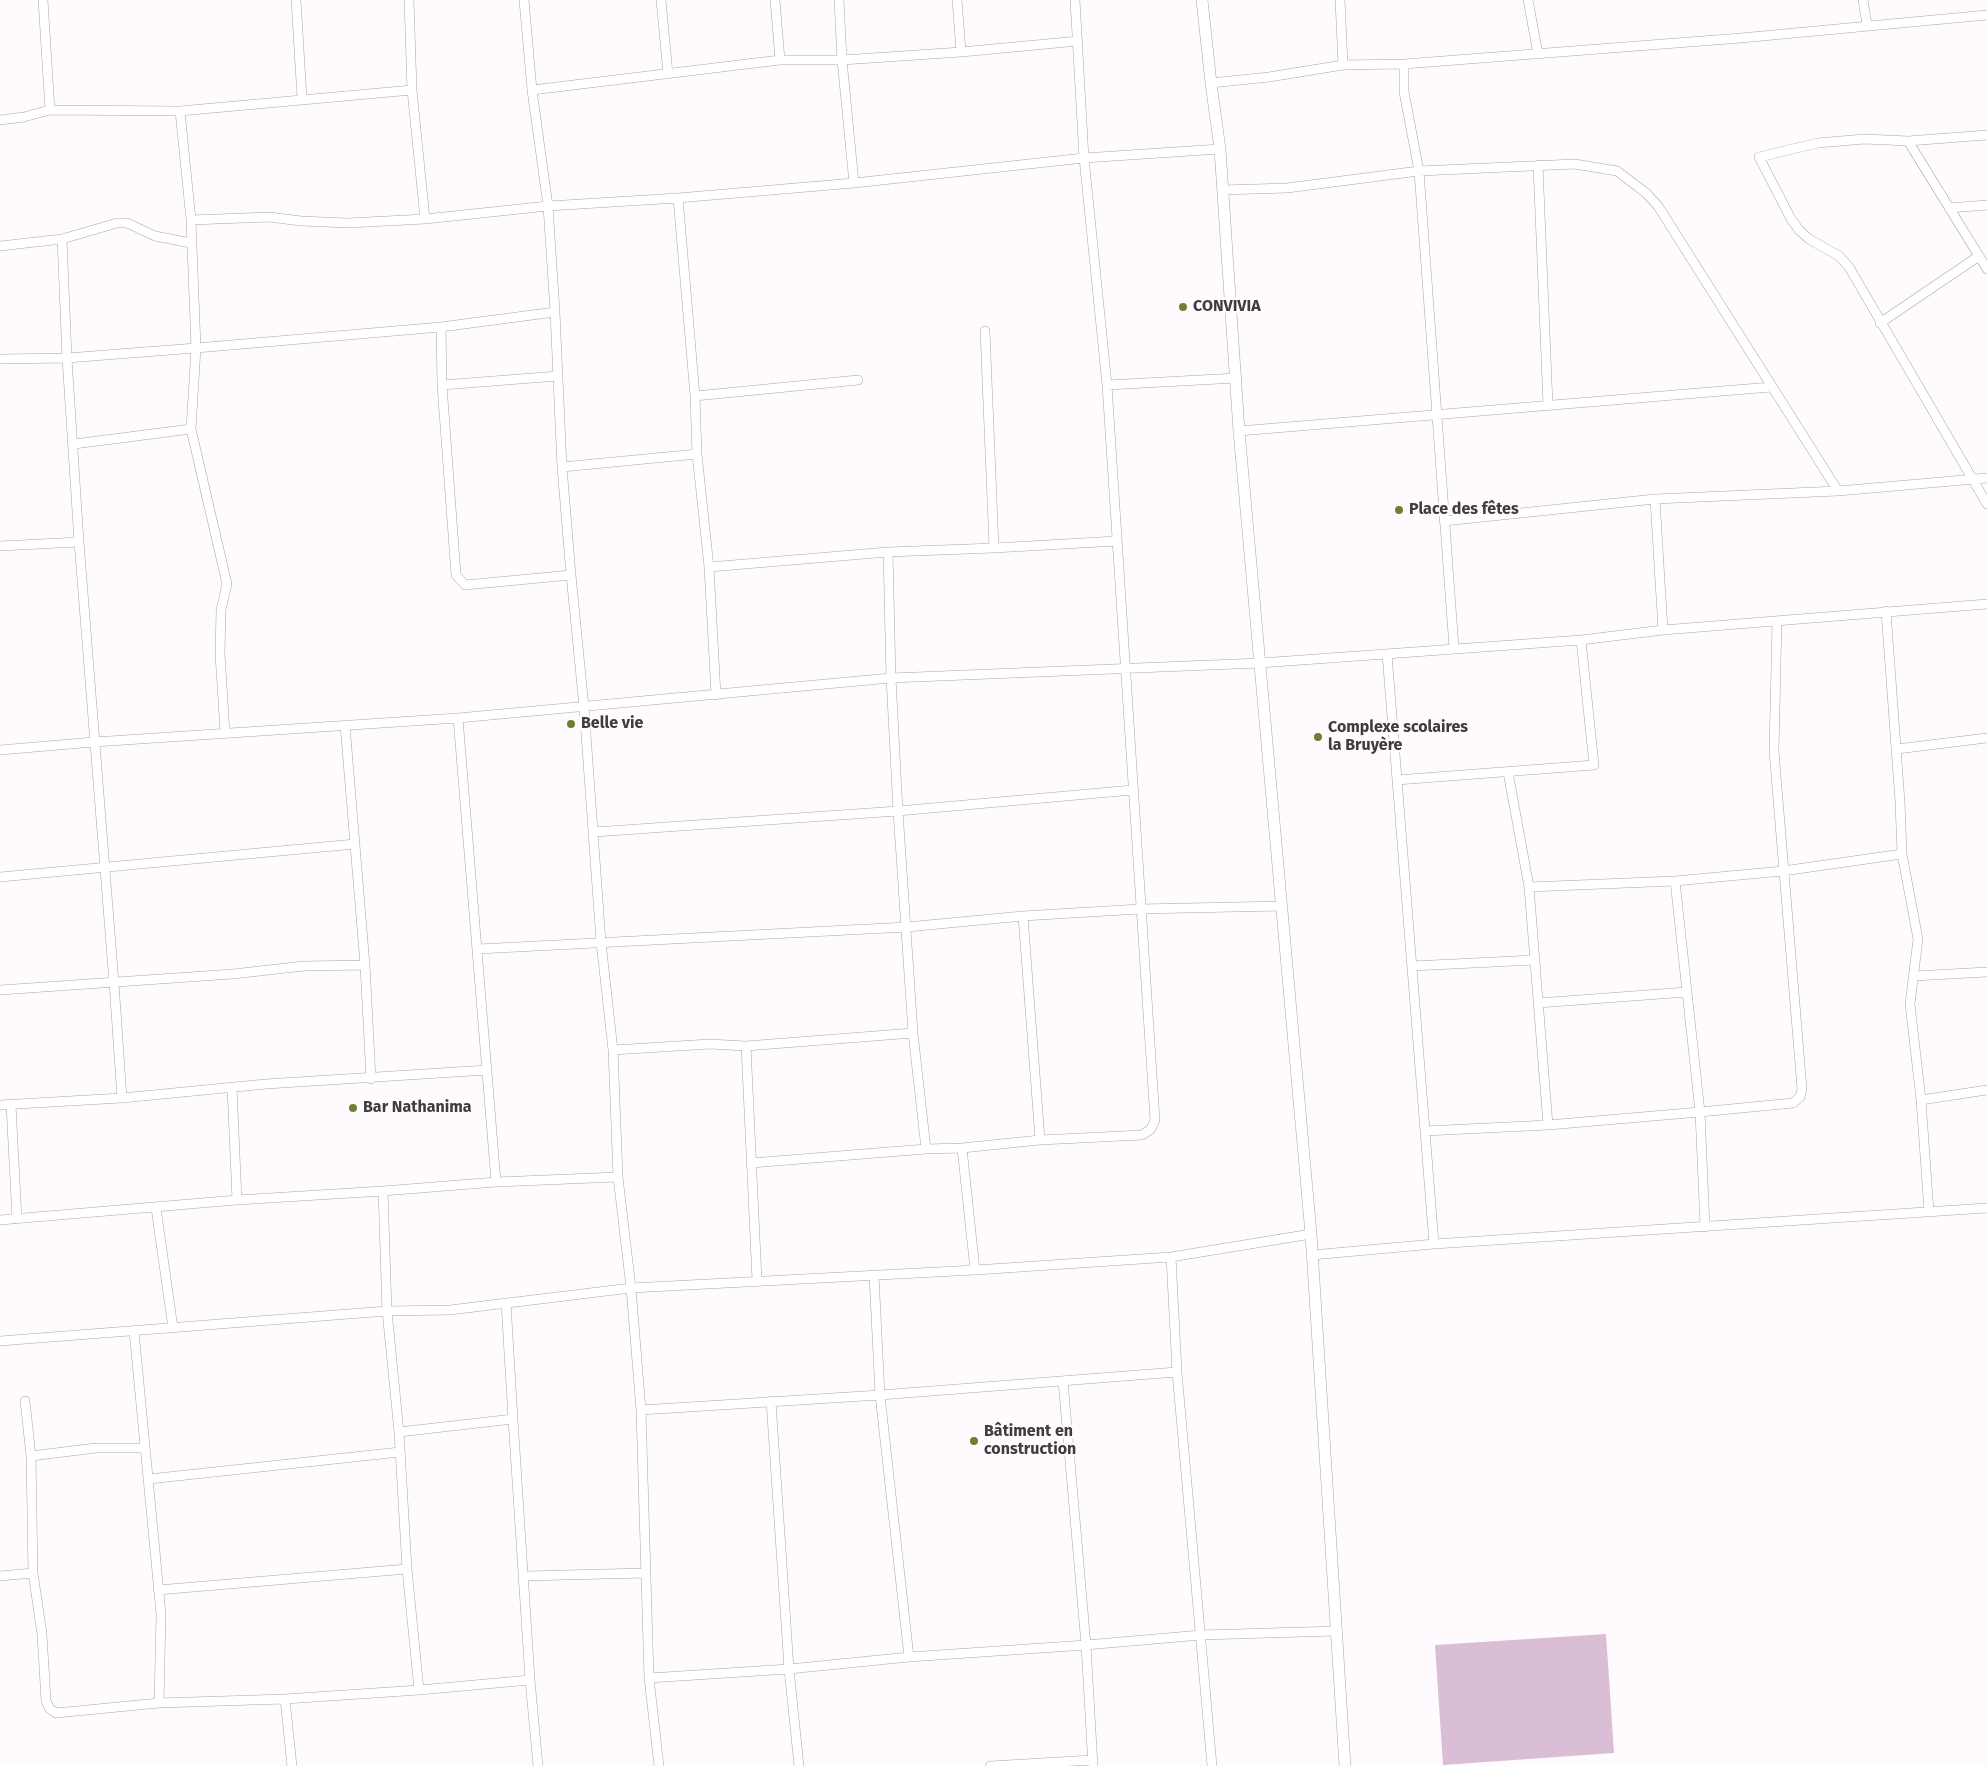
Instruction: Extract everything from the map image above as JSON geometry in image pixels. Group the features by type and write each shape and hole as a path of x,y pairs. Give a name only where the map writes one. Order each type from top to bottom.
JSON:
{"street":[{"path":"43,0 50,110"},
{"path":"296,0 302,98"},
{"path":"409,0 412,90 425,219"},
{"path":"524,0 532,90 548,206 562,467 584,707 601,942 613,1050 618,1176 631,1288 641,1410 650,1678 659,1766"},
{"path":"661,0 668,74"},
{"path":"775,0 780,60"},
{"path":"839,0 842,60 854,183"},
{"path":"957,0 961,52"},
{"path":"751,1163 926,1149 962,1148 1040,1140 1142,1135 1151,1129 1155,1120 1106,385 1084,158 1075,0"},
{"path":"1202,0 1220,149 1239,431 1311,1234 1345,1766"},
{"path":"1340,0 1343,66"},
{"path":"1528,0 1538,54"},
{"path":"1864,0 1867,25"},
{"path":"1211,83 1343,66 1404,64 1741,38 1987,15"},
{"path":"532,90 780,60 842,60 961,52 1078,41"},
{"path":"1404,64 1404,92 1419,171 1454,648"},
{"path":"0,120 24,117 50,110 180,111 302,98 412,90"},
{"path":"180,111 191,220 196,348 191,429 227,584 221,610 220,654 226,733"},
{"path":"1987,135 1908,141 1864,139 1818,143 1759,157 1791,219 1809,239 1841,258 1858,283 1971,480 1987,504"},
{"path":"1908,141 1987,269"},
{"path":"191,220 269,217 301,221 348,223 425,219 548,206 678,198 854,183 1084,158 1220,149"},
{"path":"1223,190 1287,188 1419,171 1538,165 1575,164 1617,171 1646,193 1658,206 1838,491"},
{"path":"1538,165 1548,405"},
{"path":"678,198 698,454 709,567 716,695"},
{"path":"1949,208 1987,205"},
{"path":"0,246 62,239 107,225 127,224 155,236 191,243"},
{"path":"62,239 67,358 79,542 122,1098"},
{"path":"1880,323 1979,256"},
{"path":"0,359 67,358 196,348 441,327 555,312"},
{"path":"441,327 442,385 456,575 465,585 571,575"},
{"path":"985,331 994,548"},
{"path":"442,385 558,376"},
{"path":"1106,385 1236,378"},
{"path":"694,396 858,380"},
{"path":"1239,431 1771,387"},
{"path":"74,444 191,429"},
{"path":"562,467 698,454"},
{"path":"1444,521 1654,499 1838,491 1987,478"},
{"path":"1654,499 1663,630"},
{"path":"709,567 888,552 1116,541"},
{"path":"0,546 79,542"},
{"path":"888,552 891,678 898,811 913,1033 926,1149"},
{"path":"0,750 458,718 891,678 1260,663 1581,640 1663,630 1987,604"},
{"path":"1886,611 1897,749 1902,854 1918,939 1910,1004 1921,1100 1929,1212"},
{"path":"1425,1131 1548,1125 1700,1112 1793,1103 1800,1097 1802,1089 1774,751 1778,620"},
{"path":"1397,780 1594,765 1581,640"},
{"path":"1387,654 1434,1244"},
{"path":"458,718 496,1182"},
{"path":"345,725 365,965 372,1078"},
{"path":"1897,749 1987,738"},
{"path":"1508,772 1529,887 1548,1125"},
{"path":"594,832 898,811 1133,790"},
{"path":"0,876 355,844"},
{"path":"1529,887 1675,882 1783,871 1902,854"},
{"path":"1675,882 1700,1112 1705,1227"},
{"path":"478,949 907,927 1023,916 1140,909 1282,906"},
{"path":"1023,916 1040,1140"},
{"path":"1412,966 1535,960"},
{"path":"0,990 233,974 304,966 365,965"},
{"path":"1914,976 1987,972"},
{"path":"1538,1003 1687,992"},
{"path":"613,1050 710,1044 746,1046 913,1033"},
{"path":"746,1046 757,1280"},
{"path":"0,1105 122,1098 232,1087 487,1070"},
{"path":"232,1087 237,1200"},
{"path":"1921,1100 1987,1090"},
{"path":"10,1105 17,1219"},
{"path":"962,1148 975,1270"},
{"path":"0,1220 237,1200 496,1182 618,1176"},
{"path":"383,1191 387,1311 400,1452 407,1569 419,1690"},
{"path":"156,1208 173,1328"},
{"path":"1312,1256 1434,1244 1987,1208"},
{"path":"0,1341 387,1311 450,1310 631,1288 975,1270 1172,1257 1311,1234"},
{"path":"1172,1257 1177,1372 1212,1766"},
{"path":"874,1275 880,1395 909,1657"},
{"path":"506,1303 525,1576 530,1680 538,1766"},
{"path":"134,1331 161,1614 159,1703"},
{"path":"641,1410 880,1395 1177,1372"},
{"path":"990,1766 1093,1763 1086,1645 1063,1381"},
{"path":"25,1401 30,1456 33,1573 42,1634 46,1701 50,1709 56,1713 159,1703 284,1699 530,1680"},
{"path":"771,1401 789,1670 799,1766"},
{"path":"398,1432 513,1419"},
{"path":"30,1456 96,1448 144,1448"},
{"path":"149,1479 400,1452"},
{"path":"158,1590 407,1569"},
{"path":"0,1576 33,1573"},
{"path":"525,1576 645,1573"},
{"path":"650,1678 789,1670 909,1657 1201,1635 1337,1631"},
{"path":"284,1699 292,1766"}],"shaded area":[{"path":"1606,1634 1614,1753 1443,1765 1435,1645"}],"place":[{"name":"CONVIVIA","path":"1183,307"},
{"name":"Place des fêtes","path":"1399,510"},
{"name":"Belle vie","path":"571,724"},
{"name":"Complexe scolaires la Bruyère","path":"1318,737"},
{"name":"Bar Nathanima","path":"353,1108"},
{"name":"Bâtiment en construction","path":"974,1441"}]}
